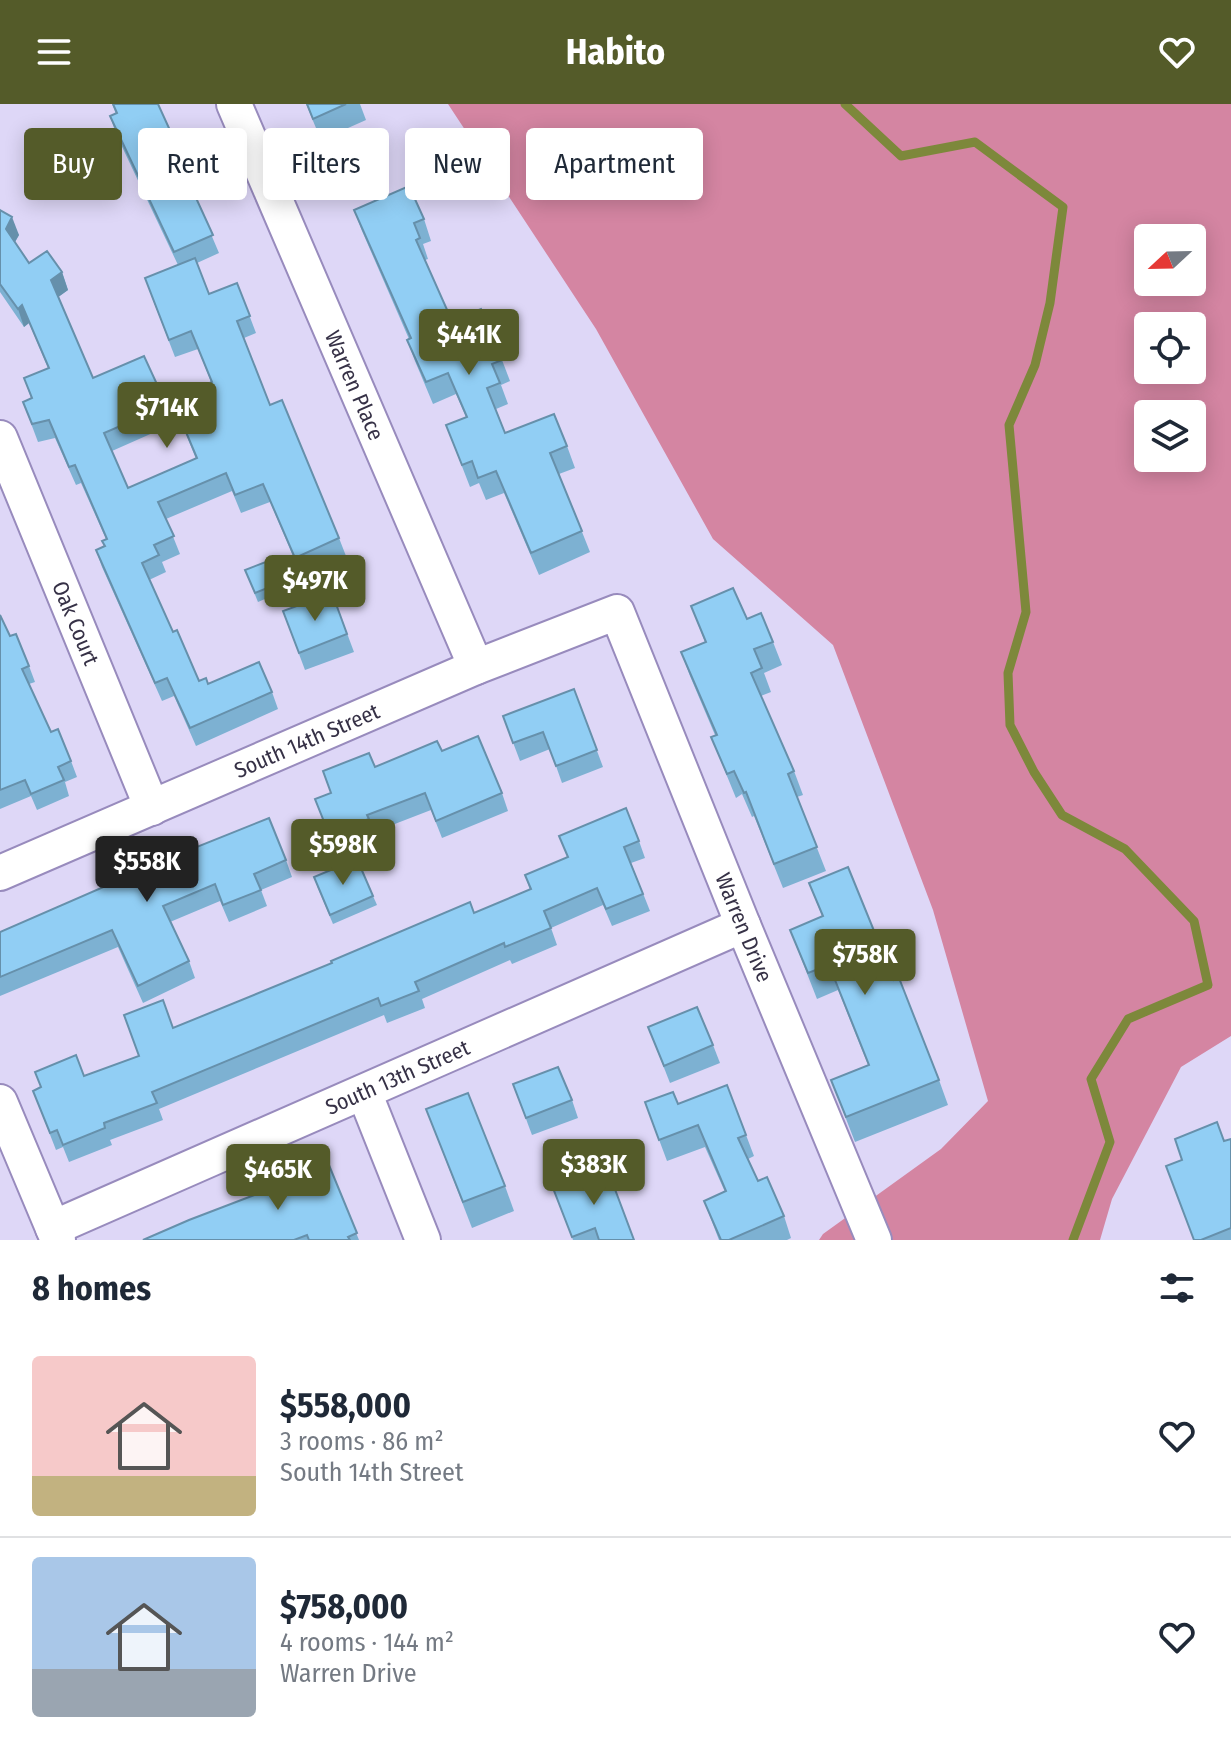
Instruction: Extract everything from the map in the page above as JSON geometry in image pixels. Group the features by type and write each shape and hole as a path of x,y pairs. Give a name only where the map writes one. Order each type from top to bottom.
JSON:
{"street":[{"name":"Warren Place","path":"234,104 476,667"},
{"name":"Oak Court","path":"0,438 152,808"},
{"name":"South 14th Street","path":"0,873 476,667 617,612"},
{"name":"Warren Drive","path":"617,612 874,1240"},
{"name":"South 13th Street","path":"55,1234 364,1092 743,925"},
{"path":"364,1092 423,1240"},
{"path":"0,1102 55,1234"}],"shaded area":[{"path":"448,104 1231,104 1231,1036 1181,1067 1112,1199 1100,1240 819,1240 823,1234 941,1149 988,1101 933,910 833,645 713,539 596,329 510,198 510,128 464,128"}],"building":[{"path":"113,104 158,104 169,128 138,128 138,176 122,142 122,128 116,128 110,116 117,113"},
{"path":"307,104 346,104 313,119"},
{"path":"405,188 405,200 415,200 424,219 414,223 420,238 416,240 452,321 481,309 502,360 492,364 500,383 487,388 505,433 554,414 567,446 550,453 582,531 531,553 496,471 478,478 472,461 462,465 446,425 467,417 448,373 426,382 407,340 411,338 354,210 377,200 389,200 389,195"},
{"path":"150,200 197,200 213,235 174,252"},
{"path":"0,210 12,217 6,229 29,263 47,251 62,272 51,280 93,378 144,356 167,406 104,433 128,488 197,458 172,399 212,382 191,331 169,340 145,278 195,258 209,294 237,283 250,316 237,321 270,405 282,400 339,538 295,558 263,484 235,495 226,473 158,502 174,536 154,545 159,555 142,563 199,681 206,678 208,684 259,662 272,692 190,728 167,678 155,683 96,550 105,546 102,541 107,539 75,465 69,467 49,420 32,424 23,402 32,398 24,378 49,368 22,305 18,309 0,284"},
{"path":"276,558 285,581 255,593 245,570"},
{"path":"733,588 747,619 761,613 773,642 754,649 762,668 751,673 794,771 788,774 817,847 774,864 746,792 734,771 727,774 711,737 717,735 681,652 706,642 691,606"},
{"path":"332,593 347,634 299,653 283,611"},
{"path":"0,615 10,636 16,634 29,666 22,669 51,732 58,729 71,761 58,767 64,780 31,794 25,780 0,790"},
{"path":"574,689 597,750 556,766 543,732 513,743 503,716"},
{"path":"478,736 502,793 436,821 425,793 367,815 369,819 329,834 315,799 331,793 323,771 369,753 375,767 437,741 442,751"},
{"path":"626,808 639,841 624,847 643,894 606,909 597,888 544,911 551,928 505,947 504,943 415,982 419,991 381,1006 378,998 152,1092 157,1103 104,1123 105,1128 63,1145 57,1130 50,1133 33,1091 41,1087 35,1072 76,1055 84,1076 139,1056 124,1015 163,1000 173,1028 470,902 474,913 531,889 525,875 568,857 559,836"},
{"path":"269,818 286,860 254,874 261,890 223,905 215,884 163,906 189,961 138,986 112,930 0,977 0,932 138,872 135,865 164,852 167,859"},
{"path":"357,859 373,896 330,915 314,877"},
{"path":"848,867 894,980 899,978 939,1080 846,1117 831,1080 869,1065 829,965 808,973 790,930 823,916 809,883"},
{"path":"697,1007 713,1045 664,1066 648,1027"},
{"path":"558,1067 572,1100 526,1118 513,1084"},
{"path":"727,1085 746,1135 738,1138 758,1181 767,1177 784,1216 729,1240 721,1240 704,1201 726,1191 698,1125 659,1140 645,1102 673,1092 678,1104"},
{"path":"468,1093 505,1186 463,1202 426,1109"},
{"path":"1217,1122 1224,1141 1231,1139 1231,1228 1194,1240 1166,1166 1182,1160 1175,1139"},
{"path":"324,1153 357,1233 348,1237 350,1240 309,1240 307,1235 294,1240 143,1240 286,1183 281,1171"},
{"path":"607,1168 634,1240 599,1240 595,1228 572,1237 553,1188"}],"waterway":[{"path":"845,104 901,156 975,142 1063,207 1050,303 1035,365 1009,425 1026,612 1008,673 1010,725 1034,772 1062,815 1125,849 1194,921 1208,985 1128,1019 1091,1079 1110,1142 1073,1240"}]}
